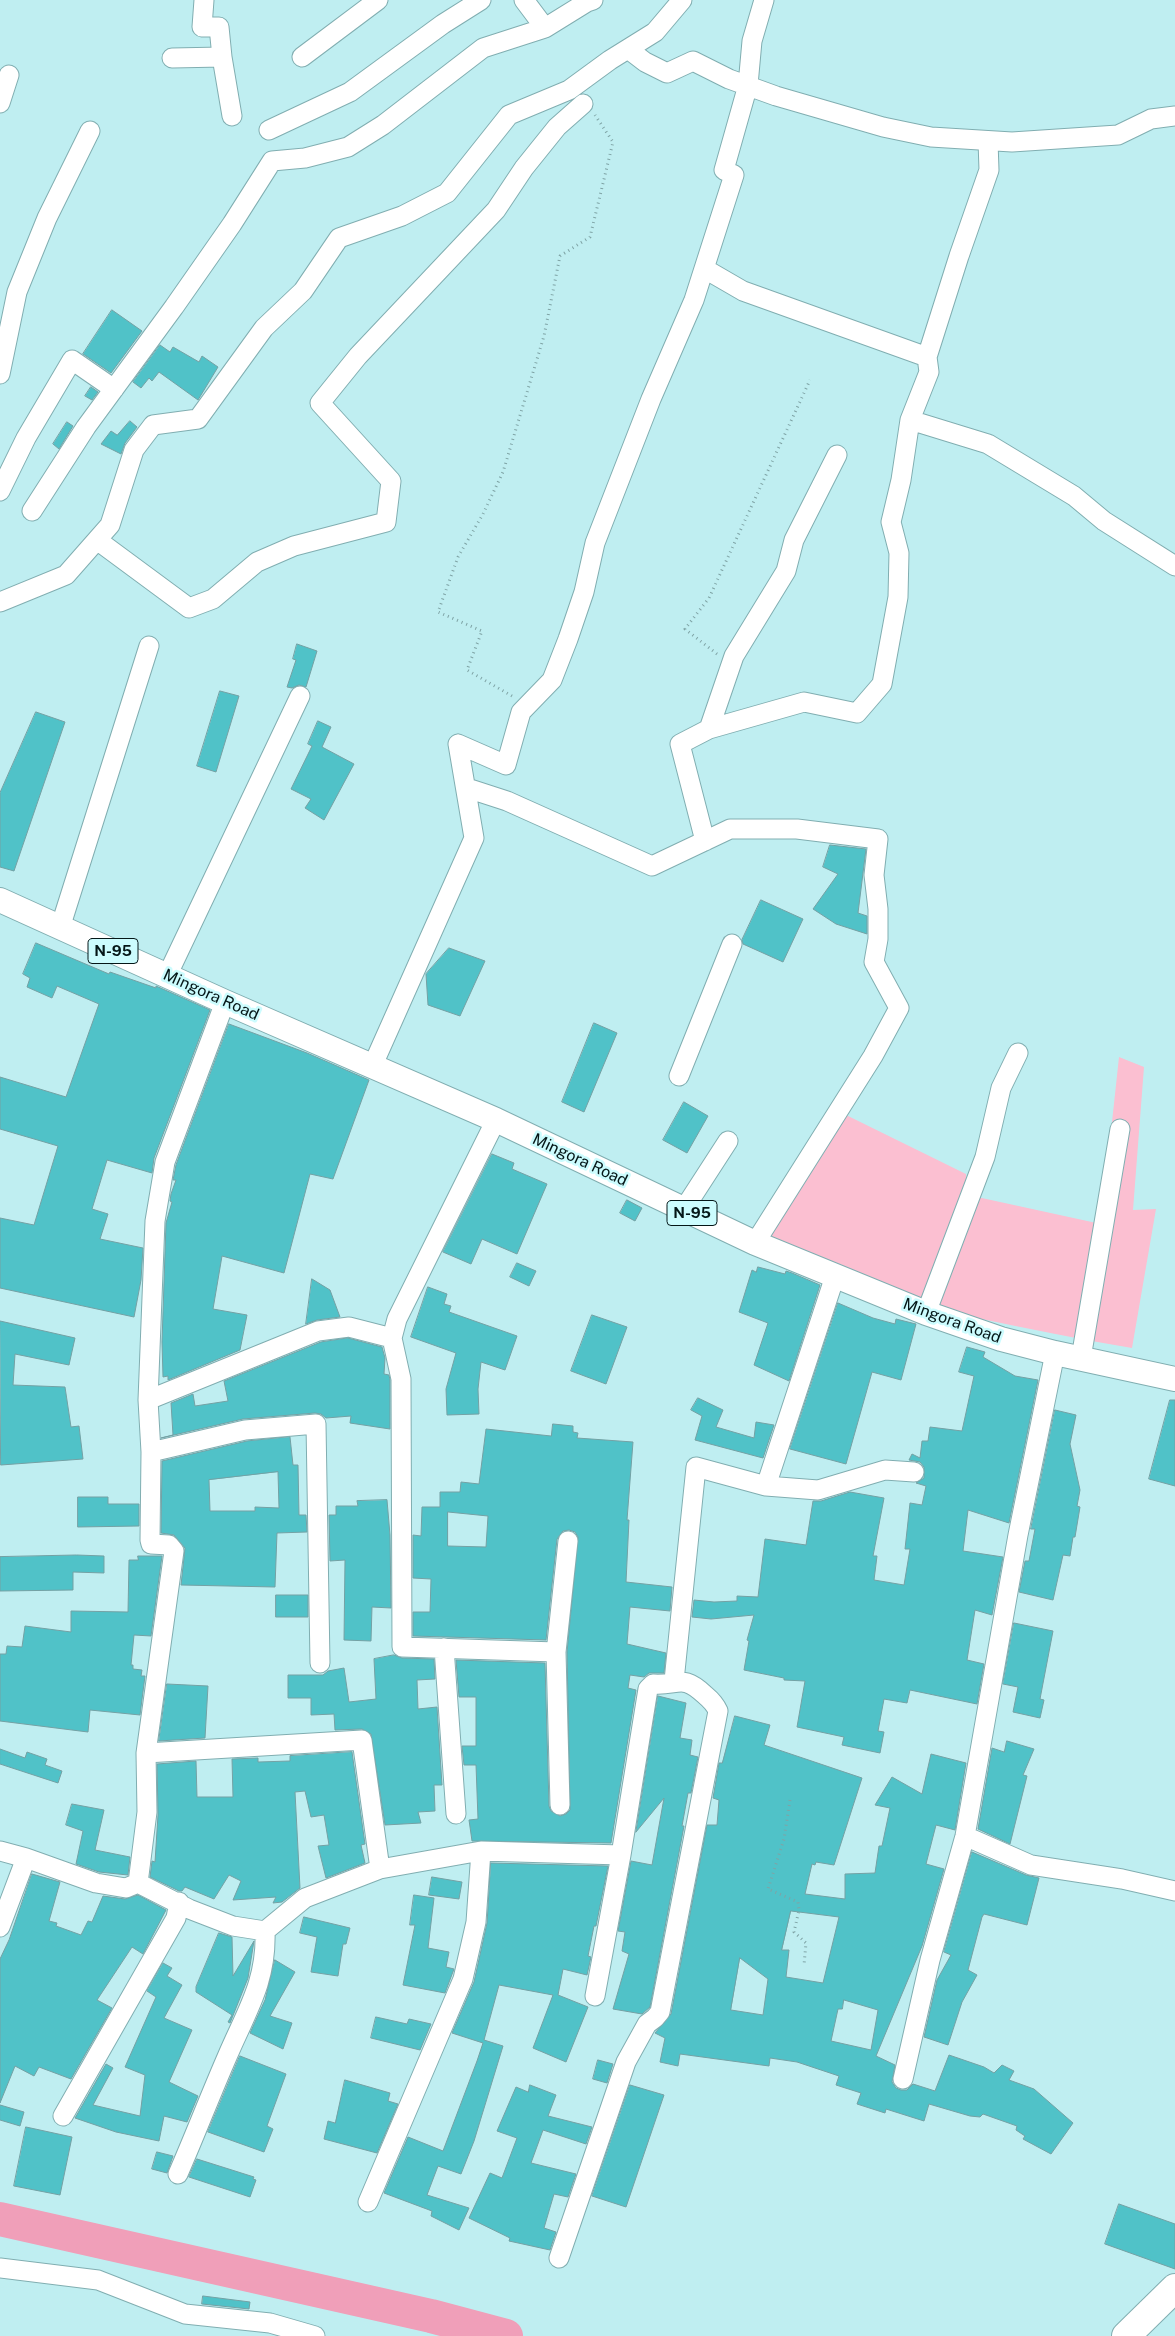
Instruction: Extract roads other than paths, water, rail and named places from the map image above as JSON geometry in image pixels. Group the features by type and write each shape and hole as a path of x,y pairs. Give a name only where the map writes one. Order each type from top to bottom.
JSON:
{"highway":[{"path":"1126,2336 1175,2288"}],"main road":[{"name":"Mingora Road","path":"0,900 225,1002 496,1120 756,1243 926,1314 1001,1339 1055,1353 1175,1379"}],"street":[{"path":"204,0 202,26 219,27 232,116"},
{"path":"302,57 378,0"},
{"path":"269,130 350,92 443,24 481,0"},
{"path":"524,0 546,28"},
{"path":"32,510 86,426 232,224 272,161 305,158 348,147 383,125 483,48 546,28 593,0"},
{"path":"0,602 66,575 110,525 134,450 154,425 198,419 264,328 303,291 339,238 402,216 447,193 509,115 569,90 655,32 682,0"},
{"path":"372,1067 474,838 458,744 506,765 521,712 552,680 584,592 595,543 651,399 694,300 734,175 724,170 748,85 752,41 764,0"},
{"path":"628,49 645,62 667,73 692,61 730,79 776,96 883,127 931,137 1012,142 1118,134 1151,120 1175,116"},
{"path":"172,58 222,57"},
{"path":"0,103 10,75"},
{"path":"96,540 189,608 213,598 257,562 294,546 386,522 391,481 320,403 358,356 496,210 524,168 557,127 583,104"},
{"path":"0,374 18,292 47,218 90,131"},
{"path":"704,841 680,744 709,729 804,702 857,713 882,684 898,597 899,553 891,522 901,480 910,420 929,372 927,357 989,170 988,140"},
{"path":"705,269 743,291 927,357"},
{"path":"0,491 26,438 72,360 114,389"},
{"path":"910,420 988,444 1074,496 1104,521 1175,566"},
{"path":"709,729 734,656 786,571 794,540 838,455"},
{"path":"60,928 150,646"},
{"path":"167,976 300,696"},
{"path":"467,788 506,801 652,866 730,829 797,829 878,839 874,876 878,909 878,939 874,962 899,1008 873,1056 756,1243"},
{"path":"679,1076 732,944"},
{"path":"138,1883 147,1812 146,1753 174,1551 169,1545 151,1544 150,1540 151,1452 148,1400 155,1221 165,1162 225,1002"},
{"path":"926,1314 985,1156 1001,1088 1018,1053"},
{"path":"496,1120 397,1319 392,1338 401,1379 402,1647 556,1652"},
{"path":"1081,1358 1120,1129"},
{"path":"684,1209 728,1141"},
{"path":"766,1486 835,1276"},
{"path":"148,1400 318,1331 349,1327 392,1338"},
{"path":"903,2079 930,1960 965,1836 1018,1534 1055,1353"},
{"path":"151,1452 244,1430 316,1424 320,1663"},
{"path":"674,1681 696,1467 766,1486 818,1490 886,1470 914,1472"},
{"path":"560,1805 556,1652 568,1541"},
{"path":"444,1648 456,1814"},
{"path":"559,2258 626,2062 647,2024 656,2018 660,2012 718,1711 716,1705 694,1684 674,1681 653,1684 648,1689 621,1855 595,1996"},
{"path":"146,1753 362,1740 380,1869"},
{"path":"965,1836 1031,1865 1122,1879 1175,1892"},
{"path":"0,1851 26,1858 96,1883 126,1888 138,1883 179,1902 189,1909 234,1926 265,1931 304,1898 380,1869 481,1851 621,1855"},
{"path":"368,2202 463,1979 476,1922 481,1851"},
{"path":"0,1927 26,1858"},
{"path":"63,2116 176,1918 179,1902"},
{"path":"178,2174 258,1988 266,1955 265,1931"},
{"path":"1,2274 98,2280 185,2314 270,2323 281,2331 315,2336"}],"waterway":[{"path":"0,2219 431,2316 506,2336"}]}
